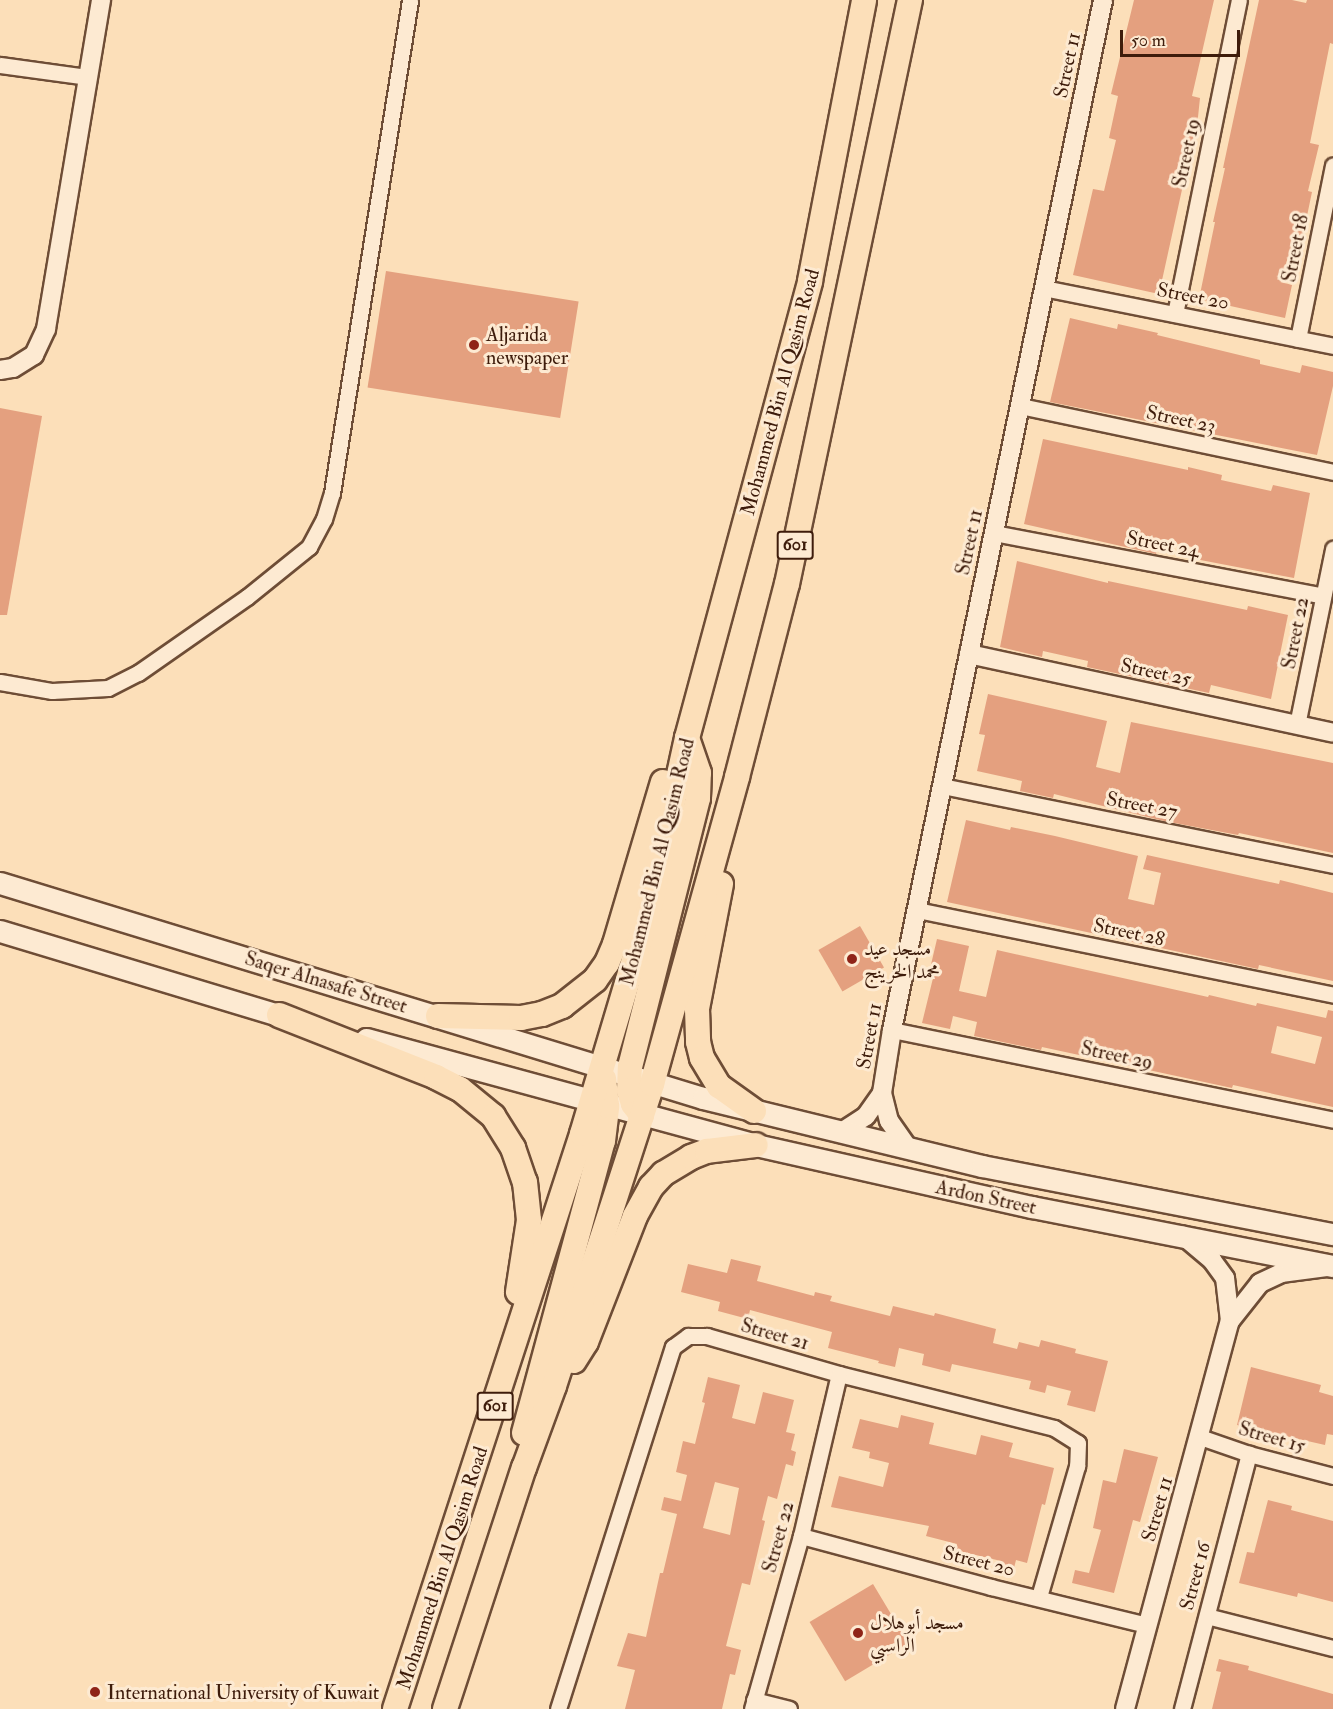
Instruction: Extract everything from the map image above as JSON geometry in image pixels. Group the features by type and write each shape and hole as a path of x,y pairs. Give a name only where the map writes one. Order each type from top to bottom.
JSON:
{"main road":[{"name":"Mohammed Bin Al Qasim Road","path":"602,1069 651,903 687,738 810,282 863,0"},
{"name":"Mohammed Bin Al Qasim Road","path":"445,1709 524,1468 554,1386 652,1084 736,777 787,584 910,0"},
{"path":"787,584 783,552 786,519 842,285 837,274 831,272 825,272 810,282"},
{"path":"438,1016 521,1018 542,1014 579,995 594,980 607,963 615,944 667,771 687,738"},
{"path":"642,1116 633,1104 628,1077 698,798 698,767 687,738"},
{"path":"736,777 732,825 696,1025 702,1058 709,1072 732,1096 754,1111"},
{"name":"Saqer Alnasafe Street","path":"0,883 438,1016 652,1084"},
{"path":"0,930 279,1015 642,1116"},
{"path":"279,1015 460,1089 493,1116 513,1148 525,1182 529,1220 518,1290 491,1391 481,1450"},
{"path":"524,1468 525,1424 603,1142 599,1104 602,1069"},
{"name":"Ardon Street","path":"652,1084 754,1111 906,1145 982,1166 1333,1234"},
{"name":"Mohammed Bin Al Qasim Road","path":"395,1709 599,1104"},
{"name":"Ardon Street","path":"642,1116 756,1145 975,1195 1333,1266"},
{"path":"554,1386 572,1365 586,1342 635,1216 651,1186 663,1174 691,1157 723,1148 756,1145"},
{"path":"975,1195 988,1186 988,1171 982,1166"},
{"path":"1032,1207 1028,1202 1027,1190 1039,1178"}],"street":[{"path":"0,370 13,368 34,355 46,329 101,0"},
{"path":"0,682 52,691 108,688 138,673 247,597 309,547 324,519 332,493 410,0"},
{"name":"Street 11","path":"906,1145 889,1121 882,1093 892,1030 1103,0"},
{"name":"Street 19","path":"1175,314 1239,0"},
{"path":"0,65 88,77"},
{"name":"Street 18","path":"1298,339 1333,165"},
{"name":"Street 20","path":"1044,288 1333,346"},
{"name":"Street 23","path":"1020,406 1333,472"},
{"name":"Street 24","path":"994,533 1323,596"},
{"name":"Street 22","path":"1297,726 1333,549"},
{"name":"Street 25","path":"969,654 1333,733"},
{"name":"Street 27","path":"942,786 1333,865"},
{"name":"Street 28","path":"917,910 1333,995"},
{"name":"Street 29","path":"892,1030 1333,1120"},
{"name":"Street 11","path":"843,1131 866,1116 882,1093"},
{"name":"Street 11","path":"1125,1709 1230,1321 1225,1278 1212,1260 1183,1236"},
{"name":"Street 11","path":"1230,1321 1260,1283 1281,1274 1333,1266"},
{"name":"Street 21","path":"558,1709 673,1347 688,1336 707,1336 838,1374 1054,1428 1078,1443 1077,1466 1039,1597"},
{"name":"Street 22","path":"753,1705 801,1536 838,1374"},
{"name":"Street 15","path":"1200,1437 1249,1454 1333,1476"},
{"name":"Street 16","path":"1182,1709 1249,1454"},
{"name":"Street 20","path":"801,1536 991,1587 1148,1625"},
{"path":"1207,1617 1333,1648"},
{"path":"753,1705 789,1709"}],"building":[{"path":"1134,0 1214,0 1192,96 1200,98 1198,117 1159,294 1073,275 1093,189 1104,191 1116,140 1109,138 1118,96 1111,94"},
{"path":"1259,0 1292,0 1306,3 1307,0 1333,0 1333,44 1330,43 1310,143 1319,145 1308,191 1312,192 1298,259 1288,257 1281,282 1292,285 1285,318 1199,299 1225,168 1223,168"},
{"name":"Aljarida newspaper","path":"386,271 579,302 560,418 368,388"},
{"path":"1070,318 1117,329 1118,324 1158,333 1157,335 1260,360 1260,364 1300,373 1302,365 1333,372 1333,386 1317,455 1050,402"},
{"path":"0,408 42,416 7,615 0,615"},
{"path":"1043,439 1188,470 1188,467 1222,475 1221,480 1271,491 1273,485 1310,493 1294,578 1190,558 1192,547 1160,540 1156,554 1024,524"},
{"path":"1017,561 1108,583 1108,581 1247,610 1248,606 1288,615 1271,699 1211,685 1209,693 1087,667 1088,661 1043,651 1042,657 1000,647"},
{"path":"988,694 1107,721 1096,767 1120,773 1131,722 1333,763 1333,853 1239,833 1238,835 1164,821 1054,794 1053,798 1020,791 1022,781 977,771 985,735 979,734"},
{"path":"966,820 1010,830 1011,827 1055,836 1138,856 1128,899 1154,905 1161,873 1143,869 1147,855 1279,884 1280,880 1333,893 1333,981 1259,965 1258,969 947,902"},
{"name":"مسجد عيد محمد الخرينج","path":"860,926 884,968 842,992 818,950"},
{"path":"937,939 969,946 959,991 986,997 997,950 1256,1006 1257,1003 1326,1018 1328,1010 1333,1011 1333,1107 1042,1047 1041,1050 974,1036 977,1022 953,1016 950,1029 922,1023 934,974 929,973","holes":["1277,1026 1322,1037 1315,1064 1271,1053"]},
{"path":"731,1259 761,1266 757,1281 814,1296 815,1292 832,1296 830,1301 890,1316 893,1306 934,1316 935,1313 996,1329 993,1343 1017,1349 1019,1342 1039,1347 1041,1340 1076,1349 1075,1353 1108,1361 1095,1412 1067,1405 1071,1391 1047,1385 1045,1393 1029,1389 1031,1381 952,1364 950,1372 922,1365 924,1354 899,1348 895,1367 878,1363 879,1361 828,1348 832,1332 750,1310 748,1319 718,1311 720,1302 681,1292 688,1264 727,1273"},
{"path":"1251,1367 1321,1385 1319,1392 1333,1396 1333,1435 1327,1434 1325,1445 1237,1425"},
{"path":"708,1377 740,1385 732,1418 755,1424 763,1392 794,1400 786,1432 795,1434 791,1450 796,1452 793,1466 786,1464 777,1499 768,1496 762,1520 765,1521 750,1585 742,1583 726,1646 741,1650 735,1675 730,1674 722,1709 625,1709 635,1670 617,1666 628,1633 646,1637 660,1573 663,1573 677,1514 661,1510 664,1497 681,1501 687,1475 676,1472 683,1441 695,1444 705,1403 702,1402","holes":["715,1482 739,1488 730,1535 703,1528"]},
{"path":"901,1415 934,1423 929,1444 976,1455 981,1435 1013,1443 1009,1457 1054,1468 1027,1563 1016,1560 1014,1568 1000,1565 1001,1561 955,1550 957,1544 926,1536 929,1526 831,1507 839,1476 883,1487 889,1463 869,1458 870,1452 852,1448 860,1419 898,1428"},
{"path":"1124,1449 1158,1457 1140,1522 1133,1520 1114,1593 1072,1583 1075,1570 1089,1573 1101,1530 1093,1528 1103,1480 1116,1483"},
{"path":"1268,1500 1292,1506 1291,1510 1333,1521 1333,1602 1298,1593 1297,1597 1239,1583 1247,1552 1254,1553"},
{"name":"مسجد أبوهلال الراسبي","path":"873,1584 909,1643 845,1681 810,1622"},
{"path":"1219,1659 1249,1666 1248,1670 1333,1694 1333,1709 1212,1709 1221,1672 1216,1671"}],"place":[{"name":"Aljarida newspaper","path":"474,345"},
{"name":"مسجد عيد محمد الخرينج","path":"852,959"},
{"name":"مسجد أبوهلال الراسبي","path":"858,1633"},
{"name":"International University of Kuwait","path":"95,1692"}]}
